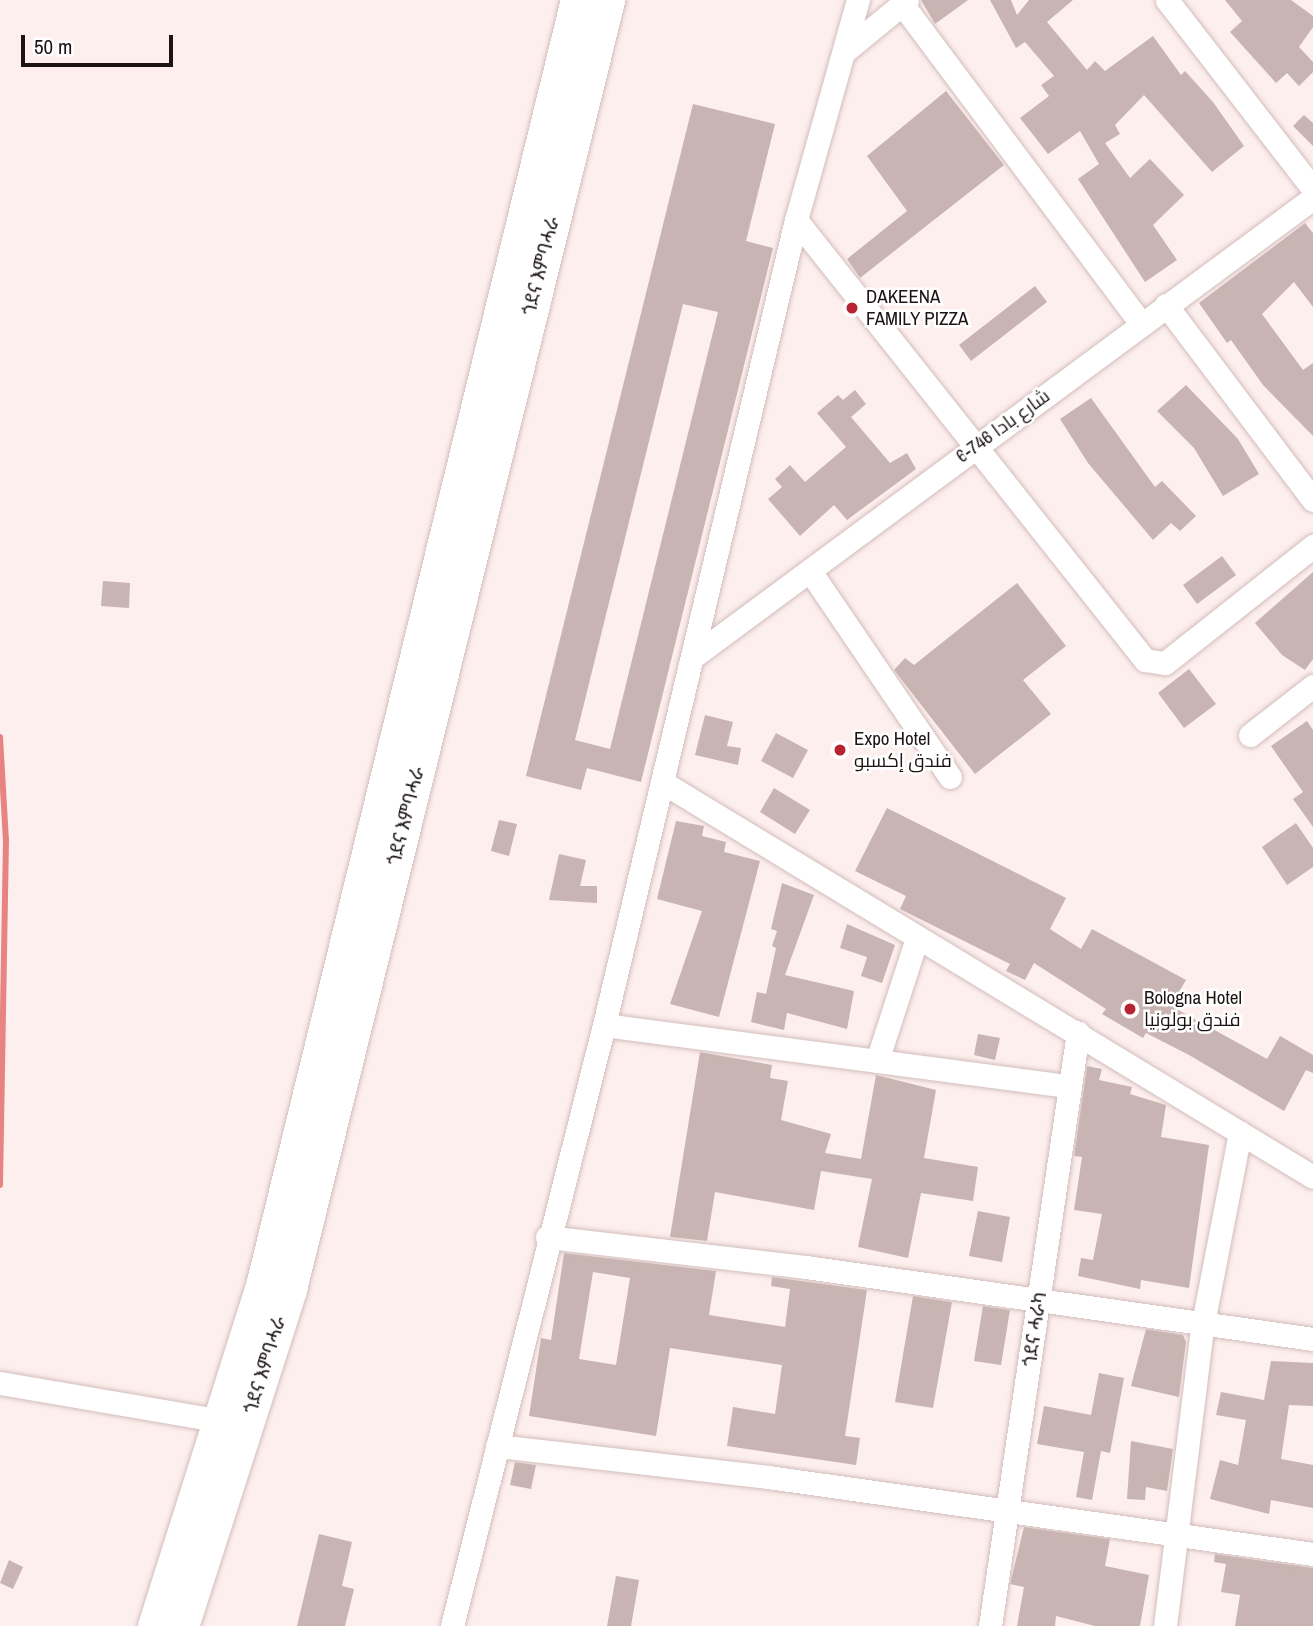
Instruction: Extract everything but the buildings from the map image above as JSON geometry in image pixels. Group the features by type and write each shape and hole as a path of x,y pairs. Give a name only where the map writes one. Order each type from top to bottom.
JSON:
{"main road":[{"name":"ጎደና እምባሓራ","path":"181,1626 234,1423 267,1268 578,0"},
{"name":"ጎደና እምባሓራ","path":"155,1626 234,1423 320,1167 607,0"}],"street":[{"path":"452,1626 547,1237 604,1025 796,220 858,0"},
{"path":"1167,0 1313,188"},
{"path":"845,51 905,2 1141,324"},
{"name":"شارع بادا 746-6","path":"694,656 1313,198"},
{"path":"796,220 972,448 1145,660 1165,663 1313,546"},
{"path":"1166,305 1313,500"},
{"path":"810,571 950,777"},
{"path":"1250,735 1313,686"},
{"path":"662,782 1313,1177"},
{"path":"877,1061 917,938"},
{"path":"604,1025 1068,1086"},
{"name":"ጎደና ሓራካ","path":"990,1626 1078,1032"},
{"path":"1165,1626 1203,1323 1240,1133"},
{"path":"547,1237 1040,1299 1313,1339"},
{"path":"0,1383 234,1423"},
{"path":"497,1446 1009,1510 1313,1553"}],"waterway":[{"path":"0,737 6,840 0,1185"}],"place":[{"name":"DAKEENA FAMILY PIZZA","path":"852,308"},
{"name":"Expo Hotel فندق إكسبو","path":"840,750"},
{"name":"Bologna Hotel فندق بولونيا","path":"1130,1009"}]}
